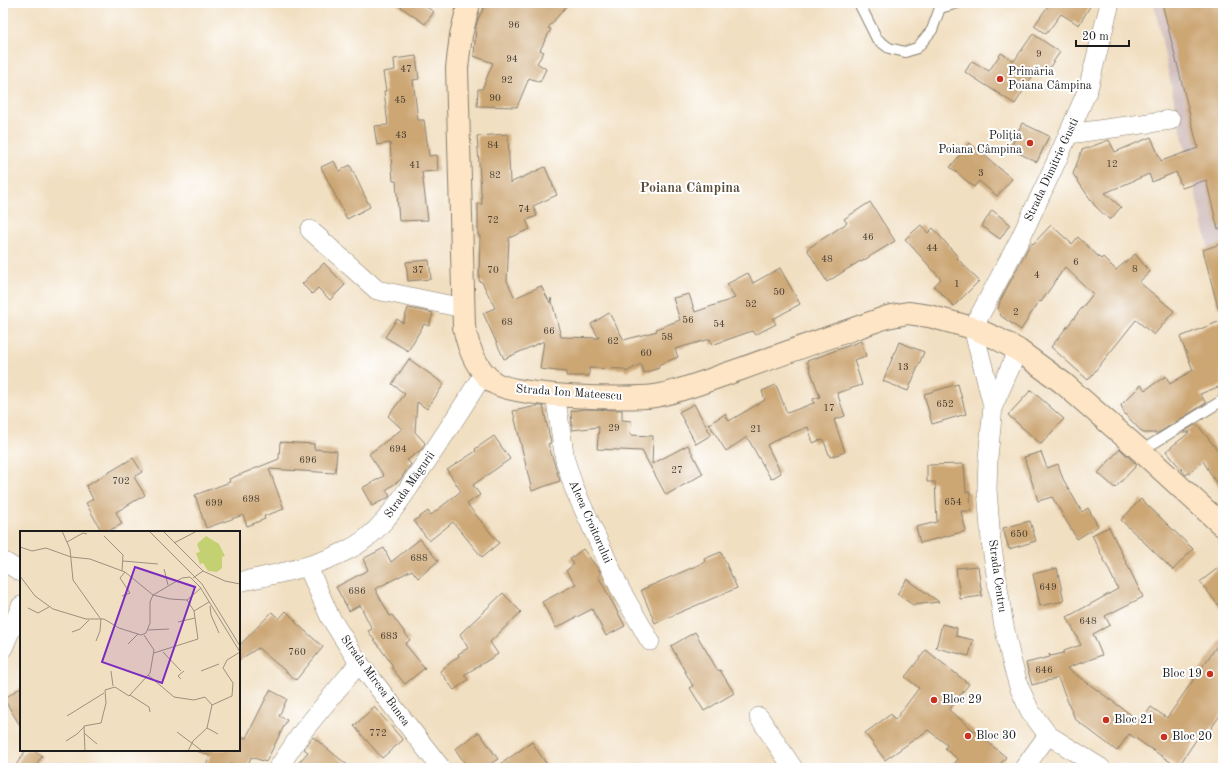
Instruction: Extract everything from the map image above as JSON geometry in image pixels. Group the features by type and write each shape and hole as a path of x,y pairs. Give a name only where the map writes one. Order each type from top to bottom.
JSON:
{"main road":[{"name":"Strada Ion Mateescu","path":"469,3 461,35 458,68 464,327 467,343 472,356 484,373 493,382 507,388 555,394 614,398 656,396 705,381 888,317 908,313 929,316 973,328"},
{"path":"973,328 1018,350 1063,384 1141,451 1223,526"}],"street":[{"name":"Strada Dimitrie Gusti","path":"973,328 1020,239 1069,134 1088,89 1110,3"},
{"path":"1069,134 1171,120"},
{"path":"310,230 377,290 463,308"},
{"path":"973,328 993,406"},
{"path":"993,406 1018,350"},
{"name":"Strada Măgurii","path":"240,582 308,567 348,551 367,538 387,520 442,440 484,373"},
{"name":"Aleea Croitorului","path":"555,394 565,460 574,488 621,591 650,641"},
{"name":"Strada Centru","path":"993,406 988,458 987,489 991,541 1011,659 1019,688 1030,711 1048,735 1101,768"},
{"path":"3,561 20,571"},
{"name":"Strada Mircea Bunea","path":"308,567 330,617 359,663 441,768"},
{"path":"3,648 20,608"},
{"path":"278,768 303,731 359,663"},
{"path":"759,716 793,768"},
{"path":"1024,768 1048,735"}],"lane":[{"path":"859,3 877,39 889,48 905,52 917,48 932,30 940,8 958,3"},
{"path":"1141,451 1223,400"}],"shaded area":[{"path":"1154,3 1223,3 1223,310 1177,114"}],"building":[{"path":"395,3 421,3 434,12 425,24"},
{"path":"486,3 569,3 548,28 551,29 540,50 544,52 537,63 546,69 540,82 529,78 517,107 477,106 478,89 482,89 493,63 474,56 476,26"},
{"path":"1043,3 1092,3 1079,25 1061,14 1046,34 1034,26 1048,6"},
{"path":"1162,3 1223,3 1223,228 1218,229 1206,180 1182,188 1176,172 1152,182 1149,174 1105,193 1121,207 1110,220 1095,206 1073,174 1082,150 1109,140 1115,152 1151,137 1161,161 1198,148"},
{"path":"1033,34 1060,52 1045,74 1037,69 1015,104 965,72 972,61 989,71 1001,53 1014,61"},
{"path":"416,56 419,79 413,80 418,120 424,120 429,156 437,155 438,171 422,172 428,220 399,221 396,181 393,181 390,143 377,145 374,126 388,125 384,91 386,91 383,72 395,70 394,59"},
{"name":"Poliția Poiana Câmpina","path":"1022,123 1049,136 1037,162 1010,149"},
{"path":"508,134 510,183 545,167 557,195 533,206 537,216 526,220 530,229 509,238 507,281 515,298 541,286 550,303 551,298 561,337 599,338 591,324 609,313 624,340 657,331 656,329 680,320 673,298 689,294 695,312 735,298 727,284 748,273 753,283 780,268 800,304 773,319 776,324 755,335 752,331 712,345 710,339 675,349 678,357 658,365 659,368 644,373 641,364 626,372 624,369 589,368 589,376 566,376 566,372 540,369 544,341 504,359 483,313 495,308 482,282 479,281 480,236 478,235 478,204 482,204 477,136"},
{"path":"970,143 1012,179 997,196 979,181 974,187 950,167"},
{"path":"334,161 339,171 350,165 370,207 347,219 321,167"},
{"path":"870,202 895,241 827,282 807,249 847,223 844,219"},
{"path":"992,210 1010,224 1000,239 982,226"},
{"path":"921,225 928,233 933,228 958,257 957,258 979,281 954,306 934,286 941,279 905,239"},
{"path":"1051,225 1072,244 1078,237 1101,259 1103,257 1116,270 1135,254 1150,272 1139,282 1174,311 1154,335 1136,320 1088,380 1051,347 1093,294 1065,267 1041,302 1039,301 1021,330 1001,316 998,309 1000,301 1031,243 1033,244"},
{"path":"1223,243 1223,307 1218,308 1203,250"},
{"path":"429,260 431,279 408,281 406,262"},
{"path":"324,263 345,285 330,300 318,288 312,294 302,284"},
{"path":"408,308 433,313 429,326 424,324 408,351 385,337 397,319 403,323"},
{"path":"1223,320 1223,385 1200,394 1206,403 1158,433 1143,433 1124,413 1121,405 1141,385 1145,390 1166,376 1170,384 1193,370 1180,337"},
{"path":"861,341 866,356 854,360 862,385 837,393 845,416 834,420 845,452 830,457 823,439 813,443 808,427 779,438 767,445 781,473 771,479 747,437 726,451 709,424 725,414 729,421 765,400 762,391 776,385 787,413 814,403 813,399 820,397 807,361"},
{"path":"899,342 924,352 908,391 883,381"},
{"path":"409,359 444,384 427,409 417,402 415,432 425,443 422,449 407,460 411,464 400,480 386,490 390,496 372,506 362,488 384,476 369,454 402,429 388,416 405,394 392,384"},
{"path":"958,384 966,414 932,424 924,394"},
{"path":"1031,390 1064,419 1041,444 1008,415"},
{"path":"694,404 711,435 696,444 679,412"},
{"path":"543,406 551,443 548,444 560,481 532,491 513,411"},
{"path":"584,409 622,410 622,420 631,421 630,435 653,436 652,464 688,445 703,474 666,495 642,451 597,449 599,427 572,430 571,411"},
{"path":"1197,424 1223,457 1223,494 1203,461 1186,475 1166,451 1190,432 1183,432"},
{"path":"494,436 510,459 473,485 480,495 467,504 499,543 482,557 453,522 429,541 414,521 428,511 431,515 461,491 447,470 476,451 475,449"},
{"path":"280,442 314,444 314,449 337,451 335,473 269,469 284,509 264,516 265,519 247,526 243,515 206,528 195,495 230,482 229,479 279,459"},
{"path":"1120,449 1137,465 1115,488 1098,473"},
{"path":"1041,452 1047,468 1058,464 1063,479 1082,512 1088,508 1098,526 1077,539 1052,497 1038,501 1024,457"},
{"path":"133,458 142,472 134,477 145,495 116,512 122,524 109,531 101,531 86,503 93,499 86,486"},
{"path":"964,464 966,492 970,492 971,511 961,511 966,531 920,543 916,527 937,522 935,482 927,482 927,465"},
{"path":"1141,499 1193,549 1173,570 1121,520"},
{"path":"1030,521 1036,541 1009,549 1003,528"},
{"path":"1109,527 1143,597 1105,616 1110,625 1093,634 1102,655 1067,668 1141,722 1151,707 1167,718 1223,637 1223,711 1203,740 1198,737 1178,767 1129,734 1117,751 1075,719 1058,678 1032,685 1026,663 1050,657 1049,654 1051,656 1064,653 1064,651 1081,645 1067,617 1118,589 1092,535"},
{"path":"420,539 438,561 418,578 412,570 375,589 390,616 392,615 410,640 405,644 425,668 405,684 391,667 393,666 368,631 372,629 360,605 349,611 336,587 368,570 363,559 384,548 391,562"},
{"path":"583,549 599,570 601,574 598,576 625,626 606,636 592,609 556,628 542,602 576,584 566,571 574,564 570,559"},
{"path":"721,552 737,588 655,623 641,590 705,562 704,559"},
{"path":"1223,564 1223,611 1200,582"},
{"path":"978,566 982,596 960,599 956,568"},
{"path":"1057,568 1064,601 1040,606 1033,574"},
{"path":"907,579 939,602 913,605 897,594"},
{"path":"503,593 521,612 490,642 498,654 464,675 468,680 454,690 440,671 459,656 458,654 468,648 460,634"},
{"path":"286,611 296,621 295,622 323,647 296,680 258,648 240,659 240,645 272,612 279,619"},
{"path":"942,624 957,628 956,636 973,640 969,656 936,648"},
{"path":"695,632 718,671 720,670 734,693 704,711 690,688 693,686 671,646"},
{"path":"926,650 969,684 949,710 1006,757 997,768 951,768 958,759 945,749 947,745 928,730 885,760 865,733 891,714 895,720 919,688 905,677"},
{"path":"20,688 20,725 4,699"},
{"path":"270,690 287,699 279,716 287,720 266,762 251,757 247,768 239,768 230,764 228,768 205,768 210,756 197,751 240,751 240,736 246,738"},
{"path":"374,707 403,740 382,758 354,726"},
{"path":"479,732 498,759 484,768 468,768 455,749"},
{"path":"313,737 351,768 294,768 308,752 304,749"},
{"path":"532,742 549,768 495,768"},
{"path":"25,751 34,751 42,756 34,768 14,768"}],"place":[{"name":"Primăria Poiana Câmpina","path":"1000,79"},
{"name":"Poliția Poiana Câmpina","path":"1030,143"},
{"name":"Bloc 19","path":"1210,674"},
{"name":"Bloc 29","path":"934,700"},
{"name":"Bloc 21","path":"1106,720"},
{"name":"Bloc 30","path":"968,736"},
{"name":"Bloc 20","path":"1164,737"}],"district":[{"name":"Poiana Câmpina","path":"690,188"}]}
